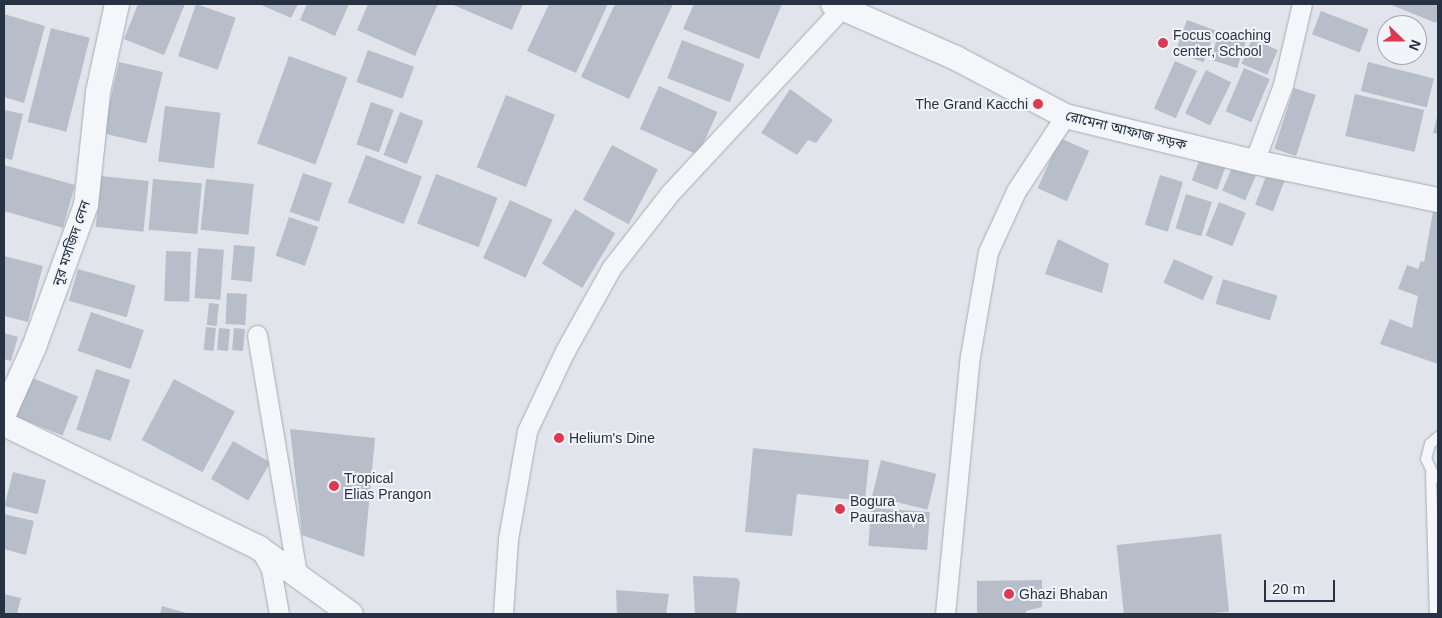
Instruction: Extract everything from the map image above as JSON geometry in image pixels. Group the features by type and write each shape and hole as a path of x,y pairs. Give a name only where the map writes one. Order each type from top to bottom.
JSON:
{"street":[{"name":"নূর মসজিদ লেন","path":"4,414 34,347 86,205 98,92 117,4"},
{"path":"1254,162 1283,85 1302,4"},
{"path":"503,614 508,539 528,431 603,284 670,193 708,156 760,92 822,34 838,6"},
{"name":"রোমেনা আফাজ সড়ক","path":"838,6 956,58 1065,116 1254,162 1438,200"},
{"path":"945,614 970,356 988,252 1016,191 1065,116"},
{"path":"257,335 297,576"},
{"path":"4,424 259,548 351,614"},
{"path":"259,548 271,569 279,614"}],"lane":[{"path":"1435,614 1435,477 1427,451 1438,437"}],"building":[{"path":"138,4 185,4 164,55 124,39"},
{"path":"196,4 236,18 218,70 178,56"},
{"path":"259,4 298,4 291,18"},
{"path":"307,4 349,4 335,36 300,20"},
{"path":"368,4 438,4 415,56 357,30"},
{"path":"451,4 523,4 512,30"},
{"path":"549,4 608,4 576,73 527,51"},
{"path":"615,4 673,4 629,99 581,77"},
{"path":"694,4 782,4 759,59 683,29"},
{"path":"1389,4 1438,4 1436,23 1427,19 1427,15 1416,15"},
{"path":"1321,11 1369,29 1360,53 1312,34"},
{"path":"4,14 45,26 24,103 4,97"},
{"path":"1187,20 1215,30 1204,62 1175,52"},
{"path":"51,28 90,38 66,132 28,122"},
{"path":"1220,30 1247,39 1237,68 1210,59"},
{"path":"1252,39 1278,50 1267,75 1241,64"},
{"path":"682,40 745,64 730,102 667,78"},
{"path":"368,50 414,67 402,99 356,82"},
{"path":"289,56 347,77 315,165 257,143"},
{"path":"1175,61 1197,71 1176,118 1154,109"},
{"path":"119,62 163,72 146,143 103,133"},
{"path":"1368,62 1434,78 1427,108 1361,91"},
{"path":"1244,68 1270,79 1251,122 1226,111"},
{"path":"1206,70 1231,82 1210,125 1185,113"},
{"path":"659,86 717,112 698,155 640,129"},
{"path":"1294,88 1316,95 1296,156 1274,149"},
{"path":"790,89 833,120 816,143 808,140 797,155 761,133"},
{"path":"1355,94 1424,110 1415,152 1345,136"},
{"path":"506,95 555,115 526,187 477,167"},
{"path":"371,102 394,110 379,152 356,145"},
{"path":"165,106 221,113 214,168 158,162"},
{"path":"4,110 23,114 12,160 4,158"},
{"path":"400,112 423,121 407,164 384,155"},
{"path":"1438,113 1438,134 1433,133"},
{"path":"1060,138 1089,151 1067,201 1038,188"},
{"path":"612,145 658,169 629,224 583,200"},
{"path":"366,155 422,177 404,224 348,203"},
{"path":"1200,158 1225,167 1217,190 1192,181"},
{"path":"1234,163 1257,173 1245,200 1222,191"},
{"path":"4,165 75,185 63,228 4,211"},
{"path":"1268,171 1286,178 1273,211 1255,205"},
{"path":"303,173 332,183 319,222 290,212"},
{"path":"436,174 498,198 479,247 417,223"},
{"path":"1160,175 1183,182 1168,232 1145,225"},
{"path":"101,176 149,181 143,232 96,227"},
{"path":"153,179 202,183 197,234 149,230"},
{"path":"206,179 254,184 248,235 201,230"},
{"path":"1186,194 1212,202 1201,236 1175,228"},
{"path":"510,200 553,220 526,278 483,258"},
{"path":"1435,200 1438,201 1438,364 1380,344 1390,319 1412,328 1418,296 1398,289 1407,265 1418,269 1421,261 1424,262"},
{"path":"1219,202 1246,213 1232,246 1206,235"},
{"path":"575,209 615,233 582,288 542,264"},
{"path":"289,217 318,227 305,266 276,256"},
{"path":"1058,239 1109,264 1102,293 1045,274"},
{"path":"234,245 255,247 252,282 231,280"},
{"path":"198,248 224,250 220,300 195,298"},
{"path":"166,251 191,252 189,302 164,301"},
{"path":"4,256 43,266 28,322 4,316"},
{"path":"1174,259 1213,276 1203,300 1163,283"},
{"path":"78,269 136,286 127,317 69,301"},
{"path":"1223,279 1278,296 1270,321 1215,304"},
{"path":"227,293 247,294 245,325 225,324"},
{"path":"209,303 219,304 217,326 207,325"},
{"path":"91,312 144,330 131,369 78,351"},
{"path":"206,327 216,328 214,351 204,350"},
{"path":"219,328 230,329 228,351 217,350"},
{"path":"234,328 245,329 243,351 232,350"},
{"path":"4,333 18,337 11,361 4,359"},
{"path":"96,369 130,380 110,441 76,430"},
{"path":"30,377 78,396 62,435 14,416"},
{"path":"174,379 235,411 203,472 142,440"},
{"name":"Tropical Elias Prangon","path":"290,429 375,438 364,557 302,535"},
{"path":"233,441 270,462 248,501 211,479"},
{"path":"753,448 869,460 865,501 797,494 792,536 745,532"},
{"path":"881,460 936,474 927,510 872,496"},
{"path":"13,472 46,480 38,514 5,506"},
{"path":"871,508 930,512 927,550 868,546"},
{"path":"4,514 34,521 26,555 4,549"},
{"path":"1221,534 1229,612 1206,614 1124,614 1117,545"},
{"path":"693,576 737,578 740,582 736,614 695,614"},
{"name":"Ghazi Bhaban","path":"1042,580 1042,607 1026,611 1026,614 977,614 977,581"},
{"path":"616,590 669,594 666,614 617,614"},
{"path":"4,594 21,598 17,614 4,614"},
{"path":"162,606 190,614 160,614"}],"place":[{"name":"Focus coaching center, School","path":"1163,43"},
{"name":"The Grand Kacchi","path":"1038,104"},
{"name":"Helium's Dine","path":"559,438"},
{"name":"Tropical Elias Prangon","path":"334,486"},
{"name":"Bogura Paurashava","path":"840,509"},
{"name":"Ghazi Bhaban","path":"1009,594"}]}
